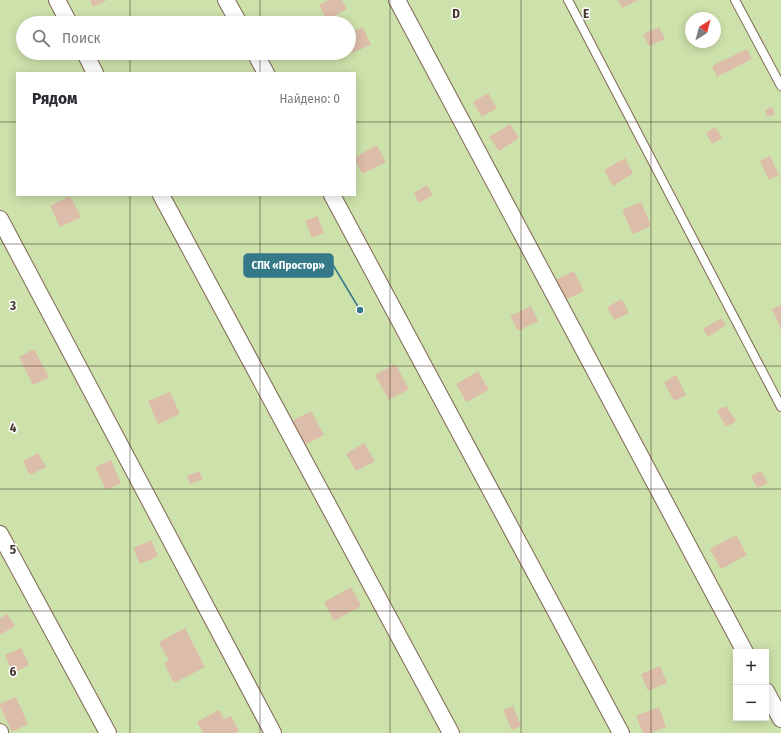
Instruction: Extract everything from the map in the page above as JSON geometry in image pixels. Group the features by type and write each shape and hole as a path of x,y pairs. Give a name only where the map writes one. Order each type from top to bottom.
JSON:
{"street":[{"path":"57,0 65,16"},
{"path":"226,0 235,16"},
{"path":"397,0 743,649"},
{"path":"88,60 94,72"},
{"path":"259,60 265,72"},
{"path":"162,196 451,733"},
{"path":"333,196 621,733"},
{"path":"0,219 274,733"},
{"path":"0,534 108,733"},
{"path":"769,697 781,719"}],"lane":[{"path":"568,0 781,407"},
{"path":"735,0 781,86"}],"green space":[{"path":"0,0 781,0 781,733 5,733 0,725"}],"building":[{"path":"90,0 107,0 93,7"},
{"path":"329,0 342,0 347,9 334,16 325,16 319,5"},
{"path":"618,0 638,0 622,8"},
{"path":"363,27 371,45 356,51 356,30"},
{"path":"659,27 665,39 649,46 643,34"},
{"path":"747,49 752,59 717,77 712,66"},
{"path":"488,93 497,108 482,117 473,102"},
{"path":"772,107 775,114 767,117 765,110"},
{"path":"510,124 519,138 499,151 489,137"},
{"path":"715,127 722,138 712,144 706,133"},
{"path":"377,145 386,162 362,174 356,162 356,156"},
{"path":"770,156 779,175 769,180 760,161"},
{"path":"625,158 633,173 613,186 604,170"},
{"path":"427,185 433,195 419,203 414,193"},
{"path":"70,196 81,217 60,227 50,206"},
{"path":"641,202 651,226 633,234 622,210"},
{"path":"317,216 324,233 312,238 305,221"},
{"path":"574,271 584,291 565,300 555,280"},
{"path":"622,299 629,313 614,320 607,307"},
{"path":"781,305 781,329 772,309"},
{"path":"531,306 538,321 518,331 510,316"},
{"path":"721,318 726,325 708,337 703,329"},
{"path":"34,349 49,377 33,385 19,357"},
{"path":"395,364 409,389 389,400 375,375"},
{"path":"478,371 489,390 466,402 456,384"},
{"path":"676,375 686,395 674,401 664,382"},
{"path":"170,392 180,414 158,424 148,401"},
{"path":"726,406 736,421 726,427 717,411"},
{"path":"311,411 324,435 301,447 288,423"},
{"path":"364,443 375,461 356,471 346,454"},
{"path":"38,453 46,467 30,475 23,461"},
{"path":"111,460 121,483 106,490 95,467"},
{"path":"199,471 203,479 190,484 187,476"},
{"path":"761,471 768,483 757,488 751,476"},
{"path":"736,535 747,555 721,569 710,549"},
{"path":"151,540 158,556 140,564 133,548"},
{"path":"351,587 361,606 334,621 324,602"},
{"path":"7,614 15,626 0,635 0,618"},
{"path":"185,628 205,667 174,683 164,663 169,661 159,642"},
{"path":"21,648 29,665 13,673 5,655"},
{"path":"660,666 667,683 648,691 641,674"},
{"path":"16,697 28,724 12,732 0,704"},
{"path":"513,706 521,726 512,730 503,710"},
{"path":"659,707 666,727 651,733 643,733 636,716"},
{"path":"219,710 224,719 231,716 239,731 235,733 203,733 197,722"}],"place":[{"name":"СПК «Простор»","path":"360,310"}]}
